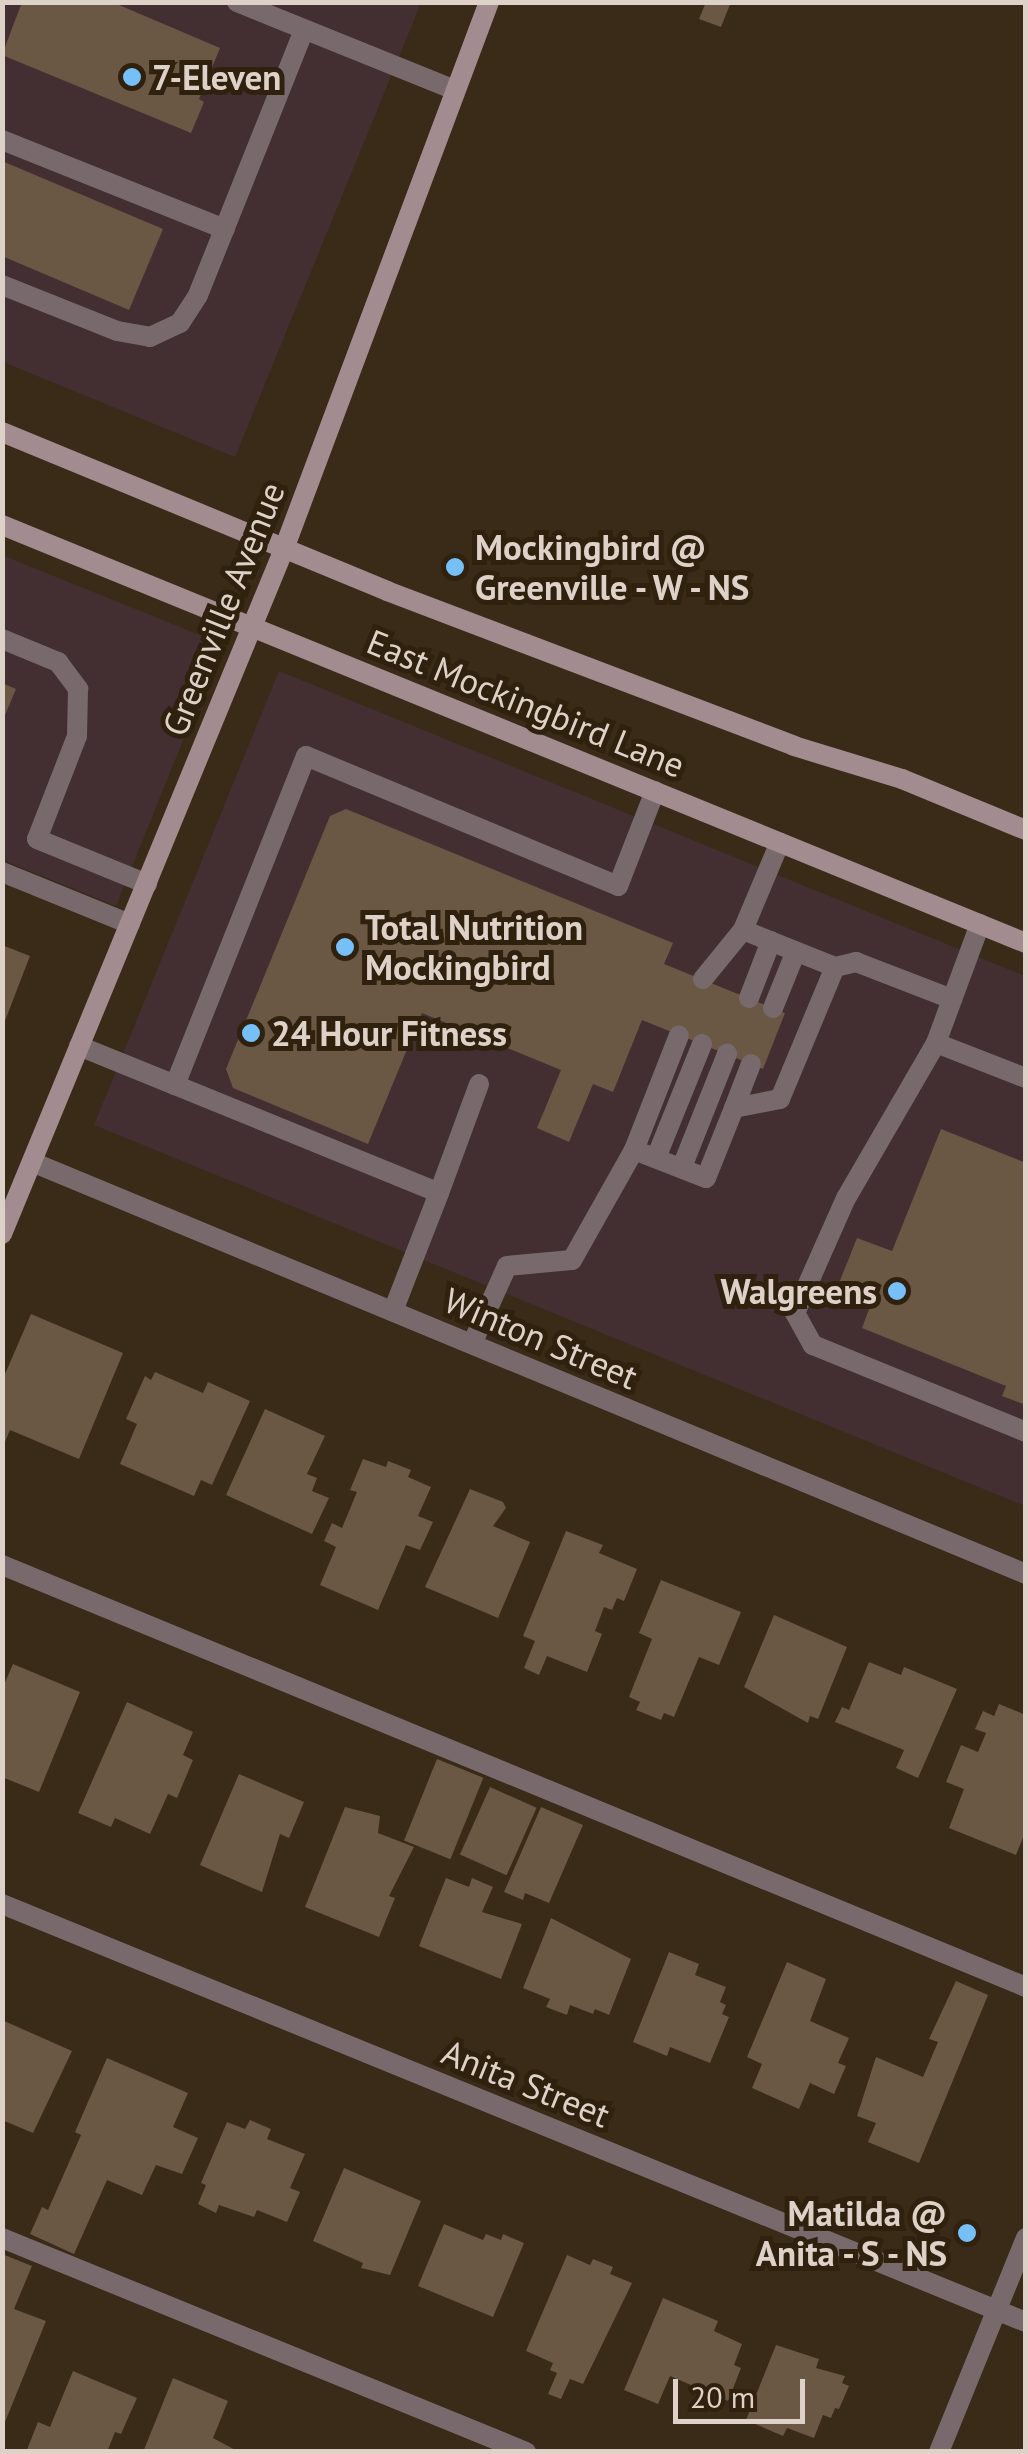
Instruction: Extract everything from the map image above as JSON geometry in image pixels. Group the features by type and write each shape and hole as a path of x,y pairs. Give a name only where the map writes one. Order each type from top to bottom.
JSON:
{"main road":[{"name":"Greenville Avenue","path":"2,1234 284,549 489,2"},
{"name":"East Mockingbird Lane","path":"2,432 284,549 675,701 794,746 902,779 1026,830"},
{"name":"East Mockingbird Lane","path":"2,525 1026,942"}],"street":[{"path":"237,2 455,90"},
{"path":"2,285 117,331 150,336 180,323 198,296 304,30"},
{"path":"2,140 225,228"},
{"path":"2,639 58,662 78,688 77,736 37,839 147,884"},
{"path":"175,1084 306,756 618,886 655,791"},
{"path":"703,980 743,930 780,842"},
{"path":"2,872 130,924"},
{"path":"980,924 936,1043 846,1198 795,1313 814,1346 1026,1432"},
{"path":"743,930 835,967 856,962 952,998"},
{"path":"749,998 771,941"},
{"path":"773,1008 796,951"},
{"path":"734,1108 780,1100 835,967"},
{"path":"472,1344 507,1266 572,1260 634,1150 680,1035"},
{"path":"936,1043 1026,1078"},
{"path":"656,1158 702,1044"},
{"path":"79,1046 439,1192"},
{"path":"682,1167 727,1054"},
{"path":"634,1150 706,1178 751,1064"},
{"path":"393,1311 479,1084"},
{"name":"Winton Street","path":"32,1162 1026,1574"},
{"path":"2,1565 1026,1987"},
{"name":"Anita Street","path":"2,1904 1026,2322"},
{"path":"2,2238 526,2452"},
{"path":"940,2452 1026,2238"}],"shaded area":[{"path":"2,3 421,3 235,457 3,362"},
{"path":"2,555 222,644 116,906 3,860"},
{"path":"279,671 1025,976 1025,1506 94,1125"}],"building":[{"name":"7-Eleven","path":"22,2 112,2 220,48 199,99 204,102 191,133 2,55"},
{"path":"706,2 731,2 721,27 699,19"},
{"path":"2,161 163,229 129,310 2,256"},
{"path":"2,683 16,689 3,720 2,720"},
{"path":"346,809 673,943 664,964 785,1013 763,1069 642,1020 613,1092 593,1084 569,1142 537,1128 561,1070 422,1013 368,1144 233,1088 226,1069 330,816"},
{"path":"2,945 30,956 3,1026 2,1026"},
{"name":"Walgreens","path":"941,1129 1026,1163 1026,1405 1002,1396 1006,1386 862,1328 872,1301 837,1288 857,1238 892,1251"},
{"path":"31,1314 123,1353 79,1459 10,1430 2,1449 2,1381"},
{"path":"155,1372 203,1393 208,1382 250,1401 212,1485 201,1480 194,1496 120,1464 137,1424 126,1419 145,1376 151,1380"},
{"path":"265,1409 325,1436 307,1474 317,1478 312,1491 329,1498 312,1534 226,1495"},
{"path":"363,1459 386,1467 388,1461 411,1470 408,1477 431,1487 418,1516 433,1522 420,1550 406,1545 378,1610 320,1585 336,1547 324,1541 332,1523 342,1528 357,1492 350,1490"},
{"path":"470,1489 503,1502 506,1508 493,1526 530,1542 498,1618 425,1587"},
{"path":"566,1531 603,1545 599,1553 637,1569 624,1601 617,1598 612,1610 604,1607 595,1631 602,1634 587,1672 547,1656 539,1675 524,1668 535,1641 523,1636"},
{"path":"661,1580 741,1612 719,1665 699,1657 674,1717 664,1713 661,1720 636,1710 640,1702 629,1697 652,1639 639,1633"},
{"path":"774,1615 847,1647 818,1719 810,1716 808,1723 744,1687"},
{"path":"869,1662 901,1675 904,1667 957,1689 918,1778 896,1768 904,1750 835,1722 842,1707 849,1710"},
{"path":"13,1664 80,1692 39,1792 2,1777 2,1689"},
{"path":"127,1702 193,1732 183,1755 193,1760 177,1798 168,1794 150,1834 115,1818 111,1827 78,1813"},
{"path":"999,1704 1026,1715 1026,1830 1016,1855 949,1828 964,1789 946,1782 961,1745 978,1752 986,1733 975,1729 983,1711 994,1716"},
{"path":"437,1759 483,1778 450,1859 404,1841"},
{"path":"239,1774 304,1802 289,1838 280,1834 262,1892 200,1865"},
{"path":"490,1787 537,1808 506,1875 460,1855"},
{"path":"345,1807 380,1816 378,1833 414,1847 389,1896 395,1898 379,1937 305,1907"},
{"path":"541,1807 583,1825 549,1903 525,1893 523,1900 504,1892"},
{"path":"446,1878 469,1887 472,1878 493,1887 482,1912 522,1924 501,1979 419,1946"},
{"path":"551,1918 631,1959 609,2015 595,2009 593,2014 570,2005 567,2015 546,2007 550,1999 523,1988"},
{"path":"669,1952 699,1964 695,1975 726,1987 720,2002 726,2005 722,2014 729,2017 710,2063 670,2047 667,2056 633,2042"},
{"path":"787,1962 826,1979 810,2021 849,2038 838,2063 846,2066 834,2094 810,2083 799,2109 752,2088 762,2064 747,2057"},
{"path":"956,1981 988,1995 919,2163 868,2142 876,2123 857,2116 876,2057 923,2077 938,2042 929,2039"},
{"path":"2,2020 72,2051 33,2133 2,2120"},
{"path":"107,2058 188,2093 173,2127 198,2138 182,2174 156,2165 142,2195 107,2180 74,2254 30,2234 42,2207 48,2210 81,2135 75,2132"},
{"path":"250,2120 271,2129 267,2139 305,2154 290,2188 300,2192 287,2222 257,2210 254,2217 219,2205 216,2213 198,2204 206,2185 201,2183 227,2122 245,2129"},
{"path":"344,2168 421,2201 390,2275 361,2268 363,2263 313,2241"},
{"path":"444,2224 483,2240 486,2234 501,2240 503,2234 524,2243 493,2317 418,2286"},
{"path":"2,2254 32,2266 14,2309 46,2321 3,2427"},
{"path":"567,2255 590,2265 593,2259 613,2267 610,2274 632,2283 583,2384 570,2379 561,2399 548,2394 557,2373 550,2370 553,2363 526,2351"},
{"path":"663,2298 718,2321 714,2331 742,2344 734,2365 741,2368 728,2401 670,2376 658,2404 624,2390"},
{"path":"776,2345 819,2359 816,2368 845,2376 842,2383 849,2386 839,2409 835,2408 831,2418 823,2415 814,2438 787,2428 783,2436 746,2420"},
{"path":"73,2371 137,2398 121,2434 115,2432 107,2452 26,2452 38,2422 50,2427"},
{"path":"173,2378 228,2401 213,2438 239,2452 143,2452"}],"place":[{"name":"7-Eleven","path":"132,77"},
{"name":"Mockingbird @ Greenville - W - NS","path":"455,567"},
{"name":"Total Nutrition Mockingbird","path":"345,947"},
{"name":"24 Hour Fitness","path":"251,1033"},
{"name":"Walgreens","path":"897,1291"},
{"name":"Matilda @ Anita - S - NS","path":"967,2233"}]}
